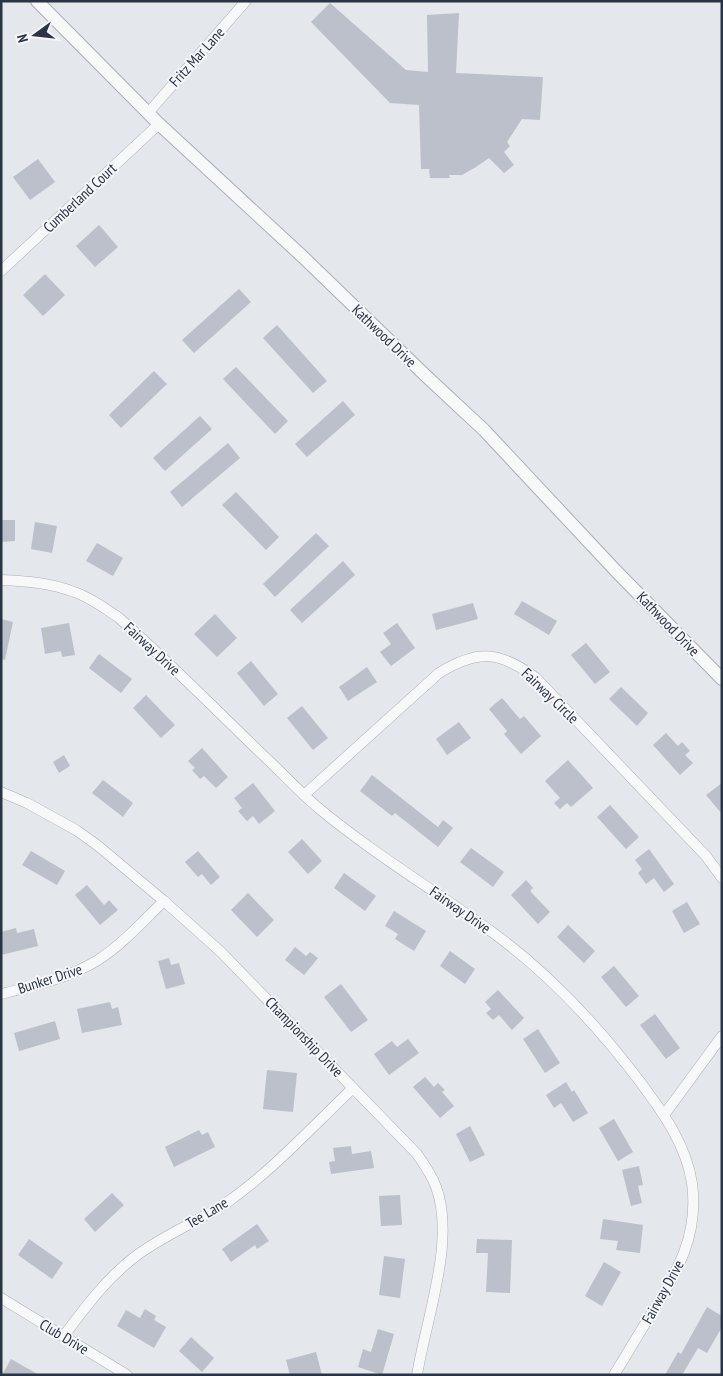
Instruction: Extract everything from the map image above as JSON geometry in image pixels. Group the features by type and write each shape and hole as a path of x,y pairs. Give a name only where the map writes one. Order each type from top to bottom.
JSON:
{"street":[{"name":"Kathwood Drive","path":"37,1 159,124 303,257 484,430 616,571 722,679"},
{"name":"Fritz Mar Lane","path":"148,113 246,1"},
{"name":"Cumberland Court","path":"1,271 159,124"},
{"name":"Fairway Drive","path":"1,580 24,581 74,592 118,617 304,795 396,865 494,933 549,980 598,1029 621,1057 664,1114 681,1146 692,1185 692,1204 689,1239 677,1271 614,1375"},
{"name":"Fairway Circle","path":"304,795 439,673 464,660 477,656 492,656 510,660 536,678 706,856 722,878"},
{"name":"Championship Drive","path":"1,792 76,830 97,845 164,901 220,952 417,1154 436,1187 441,1204 444,1236 440,1267 417,1375"},
{"name":"Bunker Drive","path":"1,994 62,977 93,963 120,943 164,901"},
{"path":"664,1114 722,1036"},
{"name":"Tee Lane","path":"63,1337 96,1294 126,1264 141,1252 245,1189 353,1088"},
{"name":"Club Drive","path":"1,1298 127,1375"}],"building":[{"path":"330,3 406,70 428,72 427,15 459,13 456,73 543,77 540,120 522,119 507,142 510,146 504,152 514,165 504,173 489,158 462,175 449,175 450,178 430,178 429,169 421,169 419,105 390,103 311,22"},
{"path":"38,159 55,182 30,200 13,177"},
{"path":"99,225 118,247 95,267 76,246"},
{"path":"45,274 65,295 43,316 23,295"},
{"path":"239,289 251,302 194,353 182,340"},
{"path":"277,325 327,381 313,393 263,338"},
{"path":"236,367 288,421 275,434 223,379"},
{"path":"154,371 167,384 121,428 109,415"},
{"path":"343,401 355,415 307,457 295,444"},
{"path":"200,416 212,429 165,471 153,458"},
{"path":"228,443 240,458 182,507 170,492"},
{"path":"236,492 279,537 266,550 222,505"},
{"path":"1,520 15,520 15,541 1,542"},
{"path":"35,522 57,526 52,553 31,549"},
{"path":"316,533 329,546 275,597 263,584"},
{"path":"97,543 123,558 113,576 86,561"},
{"path":"343,561 355,575 302,623 290,610"},
{"path":"522,601 557,621 549,635 514,614"},
{"path":"473,603 478,619 436,630 432,614"},
{"path":"215,614 237,638 217,657 194,634"},
{"path":"1,619 13,622 5,660 1,659"},
{"path":"69,623 75,655 62,657 61,651 45,654 41,628"},
{"path":"397,623 415,648 391,666 380,652 391,644 383,633"},
{"path":"586,643 610,672 595,684 571,655"},
{"path":"99,654 132,679 121,693 89,668"},
{"path":"251,661 278,694 264,706 237,673"},
{"path":"367,667 377,682 348,701 339,687"},
{"path":"621,687 648,713 637,726 609,699"},
{"path":"146,695 175,725 161,738 133,708"},
{"path":"502,698 520,719 524,716 541,736 521,754 504,734 507,731 489,709"},
{"path":"302,706 328,738 313,750 287,718"},
{"path":"459,722 471,738 447,755 436,739"},
{"path":"666,733 678,746 682,742 690,751 685,755 693,763 680,775 653,745"},
{"path":"202,748 228,777 216,788 204,776 200,779 192,770 195,768 188,761"},
{"path":"64,755 70,766 59,773 53,762"},
{"path":"568,760 593,788 571,807 567,803 560,809 554,803 560,798 545,781"},
{"path":"372,775 438,827 443,820 453,828 438,847 395,813 392,816 360,791"},
{"path":"103,780 133,803 123,817 92,793"},
{"path":"253,783 275,811 259,824 253,816 247,821 238,811 242,808 234,798"},
{"path":"722,783 722,814 706,795"},
{"path":"610,805 639,837 626,849 597,817"},
{"path":"302,839 322,861 308,874 288,852"},
{"path":"471,848 504,872 493,887 460,862"},
{"path":"649,849 674,884 664,892 654,878 646,884 638,873 642,869 635,860"},
{"path":"31,851 65,871 57,885 22,865"},
{"path":"198,851 220,877 211,885 202,874 198,877 185,862"},
{"path":"344,873 376,896 365,911 334,888"},
{"path":"526,880 533,888 530,891 550,912 538,924 511,895"},
{"path":"87,885 104,905 109,900 118,910 100,925 75,895"},
{"path":"248,893 274,920 257,937 231,910"},
{"path":"687,902 700,924 684,933 672,911"},
{"path":"394,911 426,931 414,951 395,939 398,934 385,926"},
{"path":"568,925 595,951 584,963 557,937"},
{"path":"16,928 17,933 34,929 38,946 1,955 1,932"},
{"path":"295,947 306,956 310,952 318,958 304,975 285,960"},
{"path":"450,951 475,969 465,984 440,966"},
{"path":"169,958 171,965 179,963 185,984 166,989 158,961"},
{"path":"614,966 639,996 626,1007 601,977"},
{"path":"341,984 368,1020 351,1032 324,997"},
{"path":"498,990 524,1018 512,1030 499,1015 493,1020 486,1013 491,1009 485,1002"},
{"path":"110,1002 112,1009 118,1007 122,1025 82,1033 77,1009"},
{"path":"655,1014 680,1048 666,1059 640,1025"},
{"path":"55,1021 60,1039 19,1051 14,1033"},
{"path":"538,1029 560,1063 545,1073 523,1039"},
{"path":"408,1039 419,1053 389,1075 374,1054 392,1041 397,1047"},
{"path":"267,1070 297,1073 293,1112 263,1109"},
{"path":"425,1077 434,1087 438,1083 445,1090 442,1092 454,1106 440,1118 413,1087"},
{"path":"566,1082 572,1092 574,1090 588,1113 573,1122 561,1103 554,1108 546,1095"},
{"path":"614,1119 633,1152 618,1161 599,1128"},
{"path":"470,1126 485,1155 470,1162 456,1134"},
{"path":"199,1130 202,1135 208,1132 215,1147 174,1167 165,1147"},
{"path":"351,1146 352,1154 371,1151 374,1168 331,1174 329,1162 335,1161 333,1148"},
{"path":"639,1166 643,1185 638,1186 642,1203 631,1206 622,1170"},
{"path":"112,1193 124,1205 95,1232 84,1219"},
{"path":"400,1195 402,1225 381,1226 379,1196"},
{"path":"603,1219 643,1225 640,1253 616,1250 618,1241 600,1239"},
{"path":"257,1224 269,1241 257,1249 255,1245 231,1262 222,1249"},
{"path":"29,1239 63,1263 52,1279 18,1255"},
{"path":"477,1239 512,1240 510,1293 486,1292 488,1253 476,1253"},
{"path":"384,1256 405,1259 400,1298 379,1295"},
{"path":"604,1262 621,1272 602,1306 585,1296"},
{"path":"707,1307 722,1316 722,1327 707,1353 698,1348 682,1375 665,1375 678,1352 681,1354"},
{"path":"145,1309 156,1316 154,1320 166,1327 154,1348 117,1326 126,1310 140,1318"},
{"path":"378,1329 394,1334 382,1375 358,1367 363,1349 371,1352"},
{"path":"191,1337 214,1358 202,1372 179,1351"},
{"path":"316,1352 322,1375 290,1375 286,1360"},
{"path":"11,1359 39,1375 2,1375"}]}
